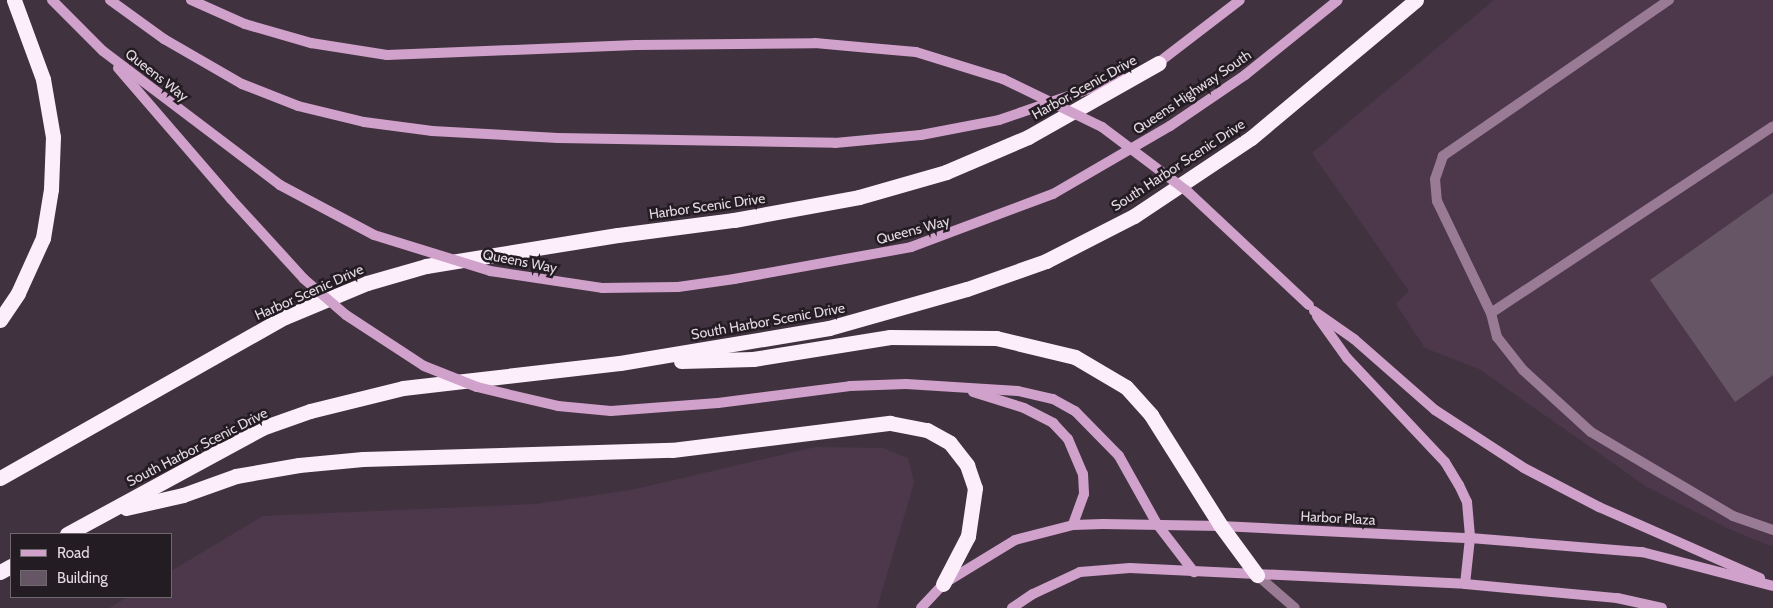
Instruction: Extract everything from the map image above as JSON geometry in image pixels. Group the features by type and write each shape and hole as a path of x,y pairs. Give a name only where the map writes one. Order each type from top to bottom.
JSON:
{"highway":[{"path":"0,320 18,292 43,238 52,189 52,137 43,79 14,0"},
{"name":"South Harbor Scenic Drive","path":"69,533 262,428 310,411 403,388 620,363 830,328 967,289 1046,260 1134,216 1251,138 1416,0"},
{"name":"Harbor Scenic Drive","path":"0,478 285,317 367,283 426,266 618,235 734,220 859,197 946,172 1028,137 1160,63"},
{"path":"620,363 753,359 890,337 996,338 1046,348 1075,357 1126,387 1152,415 1221,526 1257,575"},
{"path":"108,512 183,495 236,476 299,465 363,459 672,450 890,424 927,430 950,443 967,465 975,488 968,536 943,584"}],"main road":[{"name":"Queens Way","path":"52,0 103,51 280,185 374,235 490,271 602,288 678,287 734,279 911,247 1053,194"},
{"path":"110,0 164,39 242,84 298,106 364,122 432,131 786,144 921,135 999,120 1160,63 1240,0"},
{"path":"191,0 245,24 311,44 387,55 636,45 815,44 916,52 1003,79 1102,127 1187,191 1311,308 1354,339 1435,410 1524,468 1599,507 1773,585"},
{"name":"Queens Highway South","path":"1053,194 1170,126 1230,86 1338,0"},
{"path":"103,51 230,199 304,280 354,320 424,366 477,387 558,406 611,411 718,403 850,386 906,384 1018,391 1053,400 1075,411 1119,456 1157,524 1194,572"},
{"path":"1311,308 1347,358 1445,462 1467,502 1470,538 1465,584"},
{"path":"955,387 1024,408 1053,423 1068,440 1084,474 1084,494 1073,525"},
{"name":"Harbor Plaza","path":"921,608 943,584 1015,540 1073,525 1157,524 1221,526 1470,538 1642,552 1773,585"},
{"path":"1012,608 1033,594 1080,572 1130,568 1465,584 1617,598 1662,608"}],"lane":[{"path":"1669,0 1443,156 1435,179 1437,201 1491,313 1497,337 1523,370 1592,432 1733,516 1773,530"},
{"path":"1491,313 1773,126"},
{"path":"1257,575 1295,608"}],"shaded area":[{"path":"1494,0 1773,0 1773,547 1727,528 1647,487 1479,369 1425,348 1396,304 1409,291 1312,153"},
{"path":"816,447 883,448 908,458 914,483 877,608 109,608 126,598 172,598 172,570 263,516 536,504 631,490"}],"building":[{"path":"1773,193 1773,375 1735,402 1650,280"}]}
